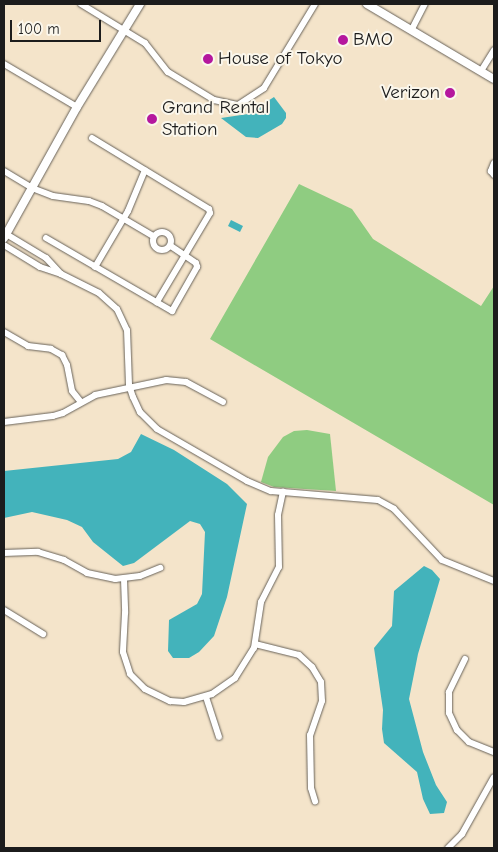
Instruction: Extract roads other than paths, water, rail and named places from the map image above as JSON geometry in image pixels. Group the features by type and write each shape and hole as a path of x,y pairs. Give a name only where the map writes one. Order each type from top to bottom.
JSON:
{"main road":[{"path":"5,236 77,107 140,4"},
{"path":"367,4 494,79"}],"street":[{"path":"81,4 144,42 168,72 214,100 238,105 264,88 315,4"},
{"path":"412,30 425,4"},
{"path":"481,71 494,50"},
{"path":"4,64 77,107"},
{"path":"92,138 209,209 210,213 157,302"},
{"path":"494,163 491,171 494,175"},
{"path":"95,266 124,218 145,170"},
{"path":"4,171 32,188 53,196 89,201 124,218 153,236"},
{"path":"159,231 173,239 172,247 166,252 152,244 153,236 159,231"},
{"path":"5,236 46,258 61,274"},
{"path":"46,238 172,311 197,267 196,263 172,247"},
{"path":"4,245 40,267 61,274 108,299 124,320 128,330 130,388 140,412 158,429 247,481 271,491 378,500 394,510 442,560 494,581"},
{"path":"4,332 28,346 51,349 62,355 67,365 72,391 80,402"},
{"path":"4,422 52,416 62,413 95,395 176,380 195,385 223,402"},
{"path":"124,579 123,652 130,674 145,689 170,701 184,702 206,697 226,686 235,678 250,657 255,644 262,602 279,567 278,515 283,492"},
{"path":"4,553 38,552 64,560 87,573 124,579 160,568"},
{"path":"4,610 43,634"},
{"path":"255,644 299,655 312,667 321,682 322,700 310,735 311,788 316,800"},
{"path":"465,659 449,692 449,713 457,730 468,742 494,752"},
{"path":"206,697 219,738"},
{"path":"448,848 462,834 494,777"}],"water":[{"path":"274,97 286,113 286,118 282,124 258,138 246,137 221,118 248,114"},
{"path":"231,220 243,226 240,232 228,226"},
{"path":"141,434 174,450 227,484 247,504 227,597 214,636 199,652 189,658 173,658 168,651 169,620 197,604 202,594 205,532 200,524 190,521 134,563 123,566 93,542 82,527 67,520 32,512 4,518 4,471 118,459 131,452"},
{"path":"424,566 432,570 440,579 418,654 409,699 423,752 436,785 447,802 444,813 430,814 423,799 417,772 384,743 382,729 383,710 374,648 392,626 394,591"}],"place":[{"name":"BMO","path":"343,40"},
{"name":"House of Tokyo","path":"208,59"},
{"name":"Verizon","path":"450,93"},
{"name":"Grand Rental Station","path":"152,119"}]}
